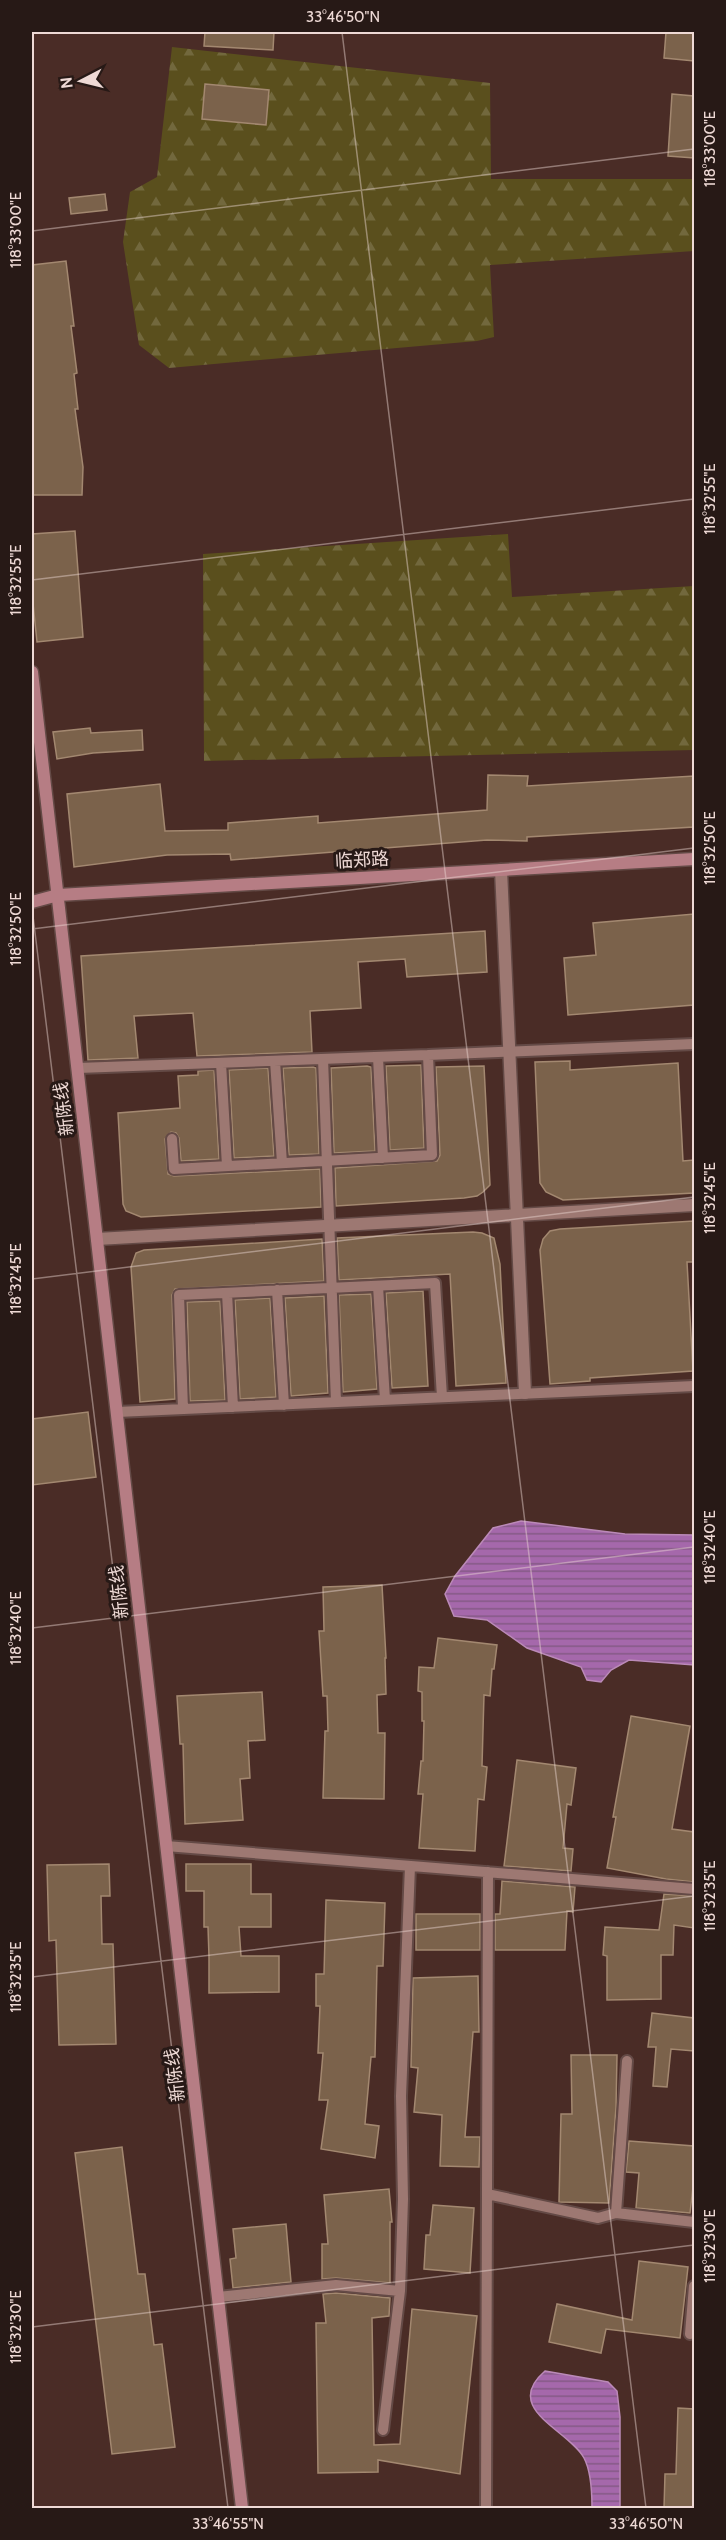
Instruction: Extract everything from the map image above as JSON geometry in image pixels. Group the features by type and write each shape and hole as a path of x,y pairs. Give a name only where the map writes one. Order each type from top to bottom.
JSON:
{"street":[{"name":"新陈线","path":"32,672 242,2508"},
{"name":"临郑路","path":"32,902 58,895 694,860"},
{"path":"501,870 525,1393"},
{"path":"97,1239 694,1205"}],"lane":[{"path":"78,1068 694,1044"},
{"path":"172,1139 174,1169 432,1155 428,1055"},
{"path":"378,1057 383,1158"},
{"path":"323,1059 336,1402"},
{"path":"275,1060 282,1163"},
{"path":"221,1063 227,1166"},
{"path":"183,1409 179,1295 277,1290 435,1283 441,1397"},
{"path":"378,1286 385,1400"},
{"path":"277,1290 284,1404"},
{"path":"227,1293 233,1407"},
{"path":"117,1412 694,1386"},
{"path":"166,1846 694,1889"},
{"path":"383,2430 400,2291 403,2199 401,2096 410,1866"},
{"path":"486,2508 488,1872"},
{"path":"616,2213 627,2061"},
{"path":"487,2194 598,2218 616,2213 694,2222"},
{"path":"218,2297 336,2285 400,2291"},
{"path":"690,2334 694,2286"}],"green space":[{"path":"172,47 490,83 491,179 694,179 694,251 490,265 494,337 477,341 169,368 139,345 123,242 130,192 157,177"},
{"path":"508,534 512,597 694,586 694,750 204,761 203,554"}],"shaded area":[{"path":"521,1521 625,1534 694,1535 694,1665 629,1660 611,1670 601,1682 587,1680 581,1667 527,1648 487,1620 454,1616 445,1594 455,1576 493,1528"},
{"path":"545,2371 608,2382 617,2391 620,2417 620,2508 592,2508 590,2476 584,2458 534,2408 530,2397 533,2385"}],"building":[{"path":"205,32 274,32 273,50 204,46"},
{"path":"666,32 694,32 694,61 664,58"},
{"path":"205,84 269,90 266,125 202,119"},
{"path":"672,94 694,96 694,158 668,156"},
{"path":"105,194 107,210 71,214 69,198"},
{"path":"66,261 74,326 71,326 77,373 74,374 78,409 75,409 83,467 82,495 32,495 32,265"},
{"path":"75,531 83,637 37,642 32,594 32,534"},
{"path":"90,728 91,733 142,730 143,750 93,753 57,759 53,732"},
{"path":"488,775 528,776 527,786 694,776 694,827 527,837 527,841 487,840 231,860 230,854 167,855 74,867 67,794 160,784 165,831 228,830 228,823 318,816 318,823 487,810"},
{"path":"694,914 694,1005 568,1015 564,958 596,955 593,923"},
{"path":"485,931 487,972 407,977 405,959 358,962 361,1008 310,1011 312,1052 197,1056 193,1013 134,1016 138,1058 88,1060 81,956"},
{"path":"570,1061 570,1070 678,1063 683,1161 694,1160 694,1193 563,1200 546,1192 540,1183 535,1062"},
{"path":"421,1065 424,1148 390,1150 386,1066"},
{"path":"484,1066 490,1185 483,1192 477,1196 464,1198 336,1206 335,1168 437,1161 440,1155 436,1067"},
{"path":"371,1067 375,1151 334,1153 331,1068"},
{"path":"268,1068 274,1156 234,1158 229,1070"},
{"path":"283,1068 316,1068 319,1154 289,1155"},
{"path":"214,1070 219,1159 181,1161 179,1138 176,1133 171,1132 165,1139 168,1174 174,1176 320,1169 321,1207 141,1217 126,1211 123,1204 118,1113 180,1108 178,1076 198,1075 198,1071"},
{"path":"694,1221 694,1262 687,1262 693,1371 590,1378 590,1381 550,1384 540,1250 543,1239 550,1231"},
{"path":"473,1232 494,1238 500,1264 506,1383 456,1386 450,1274 339,1280 337,1238"},
{"path":"322,1239 324,1281 175,1289 172,1295 175,1399 140,1402 131,1267 136,1253 144,1250"},
{"path":"423,1291 428,1386 392,1388 386,1293"},
{"path":"371,1294 377,1389 343,1392 339,1295"},
{"path":"324,1296 328,1393 291,1396 285,1298"},
{"path":"270,1298 276,1397 240,1399 235,1300"},
{"path":"220,1301 225,1400 190,1401 187,1302"},
{"path":"88,1412 96,1477 32,1485 32,1419"},
{"path":"382,1585 386,1694 377,1695 378,1733 385,1733 384,1799 323,1798 325,1731 328,1731 327,1696 323,1696 319,1631 324,1631 323,1587"},
{"path":"438,1638 497,1645 490,1696 484,1695 482,1766 487,1767 484,1800 478,1799 475,1851 419,1848 423,1794 418,1794 421,1761 423,1761 424,1721 422,1721 422,1692 418,1691 419,1667 434,1668"},
{"path":"262,1692 265,1740 248,1741 250,1778 240,1779 243,1820 185,1824 183,1744 180,1744 177,1696"},
{"path":"631,1716 690,1726 672,1829 694,1832 694,1882 607,1868 616,1817 613,1817"},
{"path":"517,1760 576,1768 571,1805 567,1804 563,1848 573,1849 571,1871 504,1866"},
{"path":"109,1864 110,1896 101,1896 102,1944 113,1944 116,2044 59,2045 56,1940 49,1941 47,1865"},
{"path":"186,1864 251,1864 251,1894 271,1894 271,1927 239,1927 241,1956 279,1956 279,1992 209,1993 208,1927 204,1927 204,1891 186,1891"},
{"path":"502,1881 575,1887 573,1912 567,1911 565,1950 495,1950 495,1914 500,1914"},
{"path":"664,1894 694,1896 694,1928 674,1925 673,1955 661,1955 661,1999 607,2000 607,1956 603,1955 605,1927 659,1930"},
{"path":"326,1900 385,1903 383,1966 377,1966 375,2057 371,2057 365,2124 379,2126 375,2158 321,2149 328,2100 319,2100 323,2053 318,2053 320,2006 316,2006 316,1974 324,1974"},
{"path":"416,1914 480,1914 480,1950 416,1950"},
{"path":"478,1976 479,2032 473,2032 465,2137 480,2137 479,2167 440,2166 442,2115 414,2112 418,2068 411,2067 413,1978"},
{"path":"652,2013 694,2018 694,2051 671,2049 667,2087 653,2086 656,2047 648,2047"},
{"path":"571,2055 617,2055 616,2107 609,2203 559,2202 561,2114 572,2114"},
{"path":"629,2141 694,2146 694,2178 690,2213 636,2208 639,2173 626,2172"},
{"path":"122,2147 138,2274 145,2274 154,2345 162,2344 175,2447 112,2454 75,2153"},
{"path":"389,2189 392,2222 390,2222 390,2283 336,2278 322,2279 322,2244 328,2244 324,2195"},
{"path":"433,2205 474,2208 470,2273 424,2269 426,2235 430,2235"},
{"path":"286,2224 291,2282 233,2288 230,2259 236,2258 233,2229"},
{"path":"639,2261 688,2267 680,2338 606,2329 601,2353 549,2342 557,2304 632,2320"},
{"path":"323,2294 390,2298 389,2316 372,2318 374,2445 400,2444 412,2309 477,2316 460,2474 378,2460 378,2472 318,2473 316,2323 326,2323"},
{"path":"678,2408 694,2409 694,2508 664,2508 665,2474 676,2474"}]}
